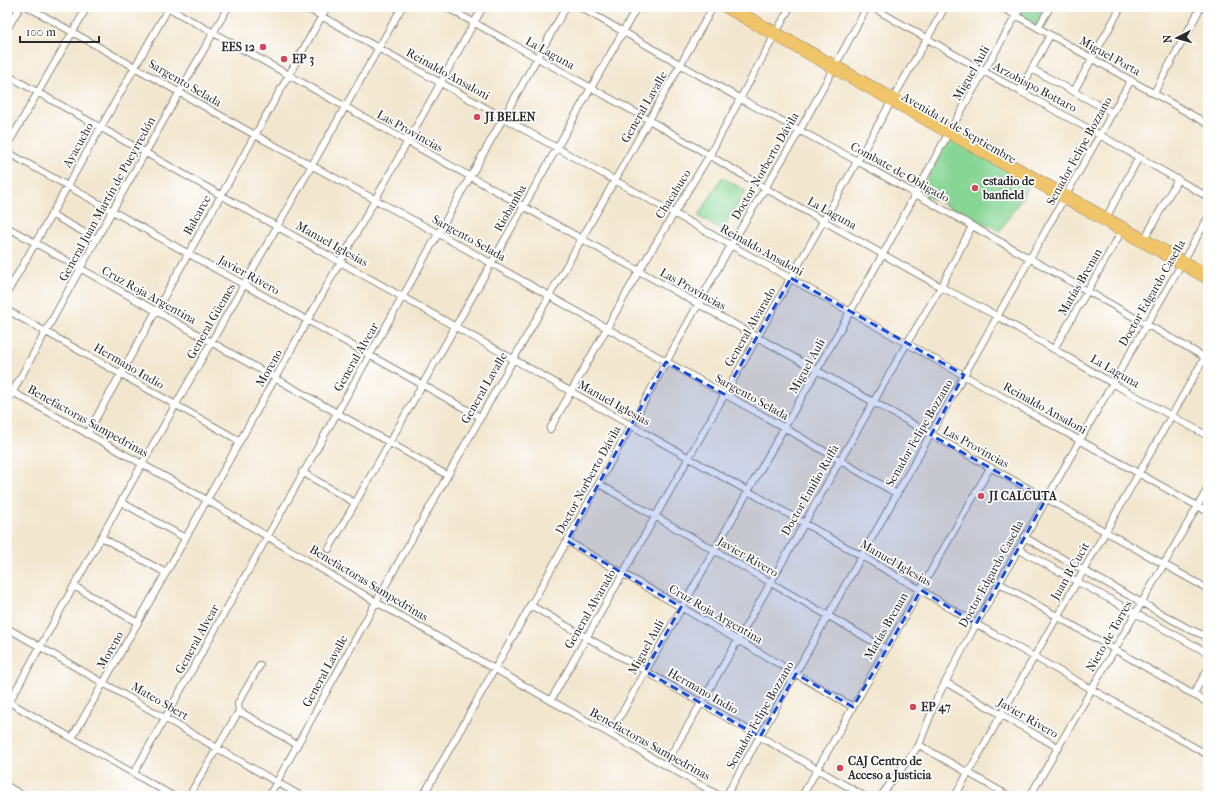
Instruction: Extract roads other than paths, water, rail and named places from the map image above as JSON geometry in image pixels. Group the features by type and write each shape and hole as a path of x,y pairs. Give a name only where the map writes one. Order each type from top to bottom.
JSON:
{"main road":[{"name":"Avenida 11 de Septiembre","path":"721,7 834,67 1123,230 1182,262 1208,273"},
{"name":"Avenida 11 de Septiembre","path":"734,7 774,34"},
{"name":"Avenida 11 de Septiembre","path":"1065,197 1106,216 1123,230 1145,238 1208,281"}],"street":[{"path":"7,29 20,7"},
{"name":"Sargento Selada","path":"28,7 311,166 492,263 785,428 840,462 897,494"},
{"path":"7,146 87,7"},
{"name":"Las Provincias","path":"168,7 288,76 698,305 818,370 874,403 1208,589"},
{"name":"Ayacucho","path":"7,294 168,7"},
{"name":"General Juan Martín de Pueyrredón","path":"7,402 10,391 45,332 228,7"},
{"name":"Reinaldo Ansaloni","path":"306,7 1208,512"},
{"name":"Balcarce","path":"87,434 327,7"},
{"name":"General Güemes","path":"8,704 142,464 402,7"},
{"name":"La Laguna","path":"446,7 1208,436"},
{"name":"Moreno","path":"72,738 342,262 483,7"},
{"name":"General Alvear","path":"134,773 268,536 302,472 439,234 536,57 566,7"},
{"name":"Combate de Obligado","path":"580,7 739,98 857,161 1206,358"},
{"name":"Riobamba","path":"329,549 637,7"},
{"name":"General Lavalle","path":"269,796 296,744 480,417 714,7"},
{"name":"Chacabuco","path":"550,429 639,271 709,156 739,98 790,7"},
{"name":"Doctor Norberto Dávila","path":"423,796 599,484 731,245 800,130 867,7"},
{"name":"Arzobispo Bottaro","path":"872,7 1208,197"},
{"name":"General Alvarado","path":"550,700 587,638 756,337 945,7"},
{"name":"Miguel Porta","path":"1001,7 1154,92 1208,124"},
{"name":"Miguel Auli","path":"610,734 713,550 818,370 1021,7"},
{"path":"1038,28 1050,7"},
{"path":"1074,91 1121,7"},
{"path":"1154,92 1201,7"},
{"path":"1020,91 1050,35"},
{"path":"1032,69 1113,113"},
{"name":"Manuel Iglesias","path":"7,75 222,194 804,522 976,624 1208,755"},
{"name":"Senador Felipe Bozzano","path":"726,796 1131,80"},
{"name":"Javier Rivero","path":"7,152 480,417"},
{"path":"1106,216 1139,157"},
{"path":"1145,238 1178,179"},
{"path":"51,214 96,239"},
{"name":"Doctor Edgardo Casella","path":"881,796 919,745 945,682 976,624 1112,383 1208,218"},
{"name":"Doctor Emilio Ruffa","path":"665,765 874,403 907,343 941,287 972,226"},
{"name":"Cruz Roja Argentina","path":"7,227 447,476"},
{"name":"Matías Brenan","path":"1054,349 1123,230"},
{"name":"Hermano Indio","path":"7,310 240,441"},
{"name":"Juan B Cucit","path":"955,796 1171,416 1206,358"},
{"name":"Benefactoras Sampedrinas","path":"10,391 207,500 376,602 720,796"},
{"name":"Matías Brenan","path":"802,796 990,468"},
{"path":"302,472 355,503"},
{"name":"Javier Rivero","path":"599,484 886,649"},
{"name":"Nieto de Torres","path":"1030,796 1208,488"},
{"path":"121,502 186,538"},
{"path":"101,537 166,573"},
{"path":"1024,538 1208,638"},
{"name":"Cruz Roja Argentina","path":"567,541 853,707"},
{"path":"1018,549 1208,653"},
{"path":"999,583 1208,703"},
{"path":"74,586 138,623"},
{"name":"Hermano Indio","path":"530,605 864,796"},
{"name":"Mateo Sbert","path":"7,628 218,747 301,796"},
{"path":"190,796 239,712 238,704 260,665"},
{"path":"1193,694 1208,669"},
{"name":"Javier Rivero","path":"945,682 1059,748"},
{"path":"8,704 72,738 173,796"},
{"path":"239,712 296,744"},
{"path":"919,745 1009,796"},
{"path":"7,786 24,796"}],"place":[{"name":"EES 12","path":"263,47"},
{"name":"EP 3","path":"284,59"},
{"name":"JI BELEN","path":"477,117"},
{"name":"estadio de banfield","path":"975,188"},
{"name":"JI CALCUTA","path":"981,496"},
{"name":"EP 47","path":"913,707"},
{"name":"CAJ Centro de Acceso a Justicia","path":"840,768"}]}
